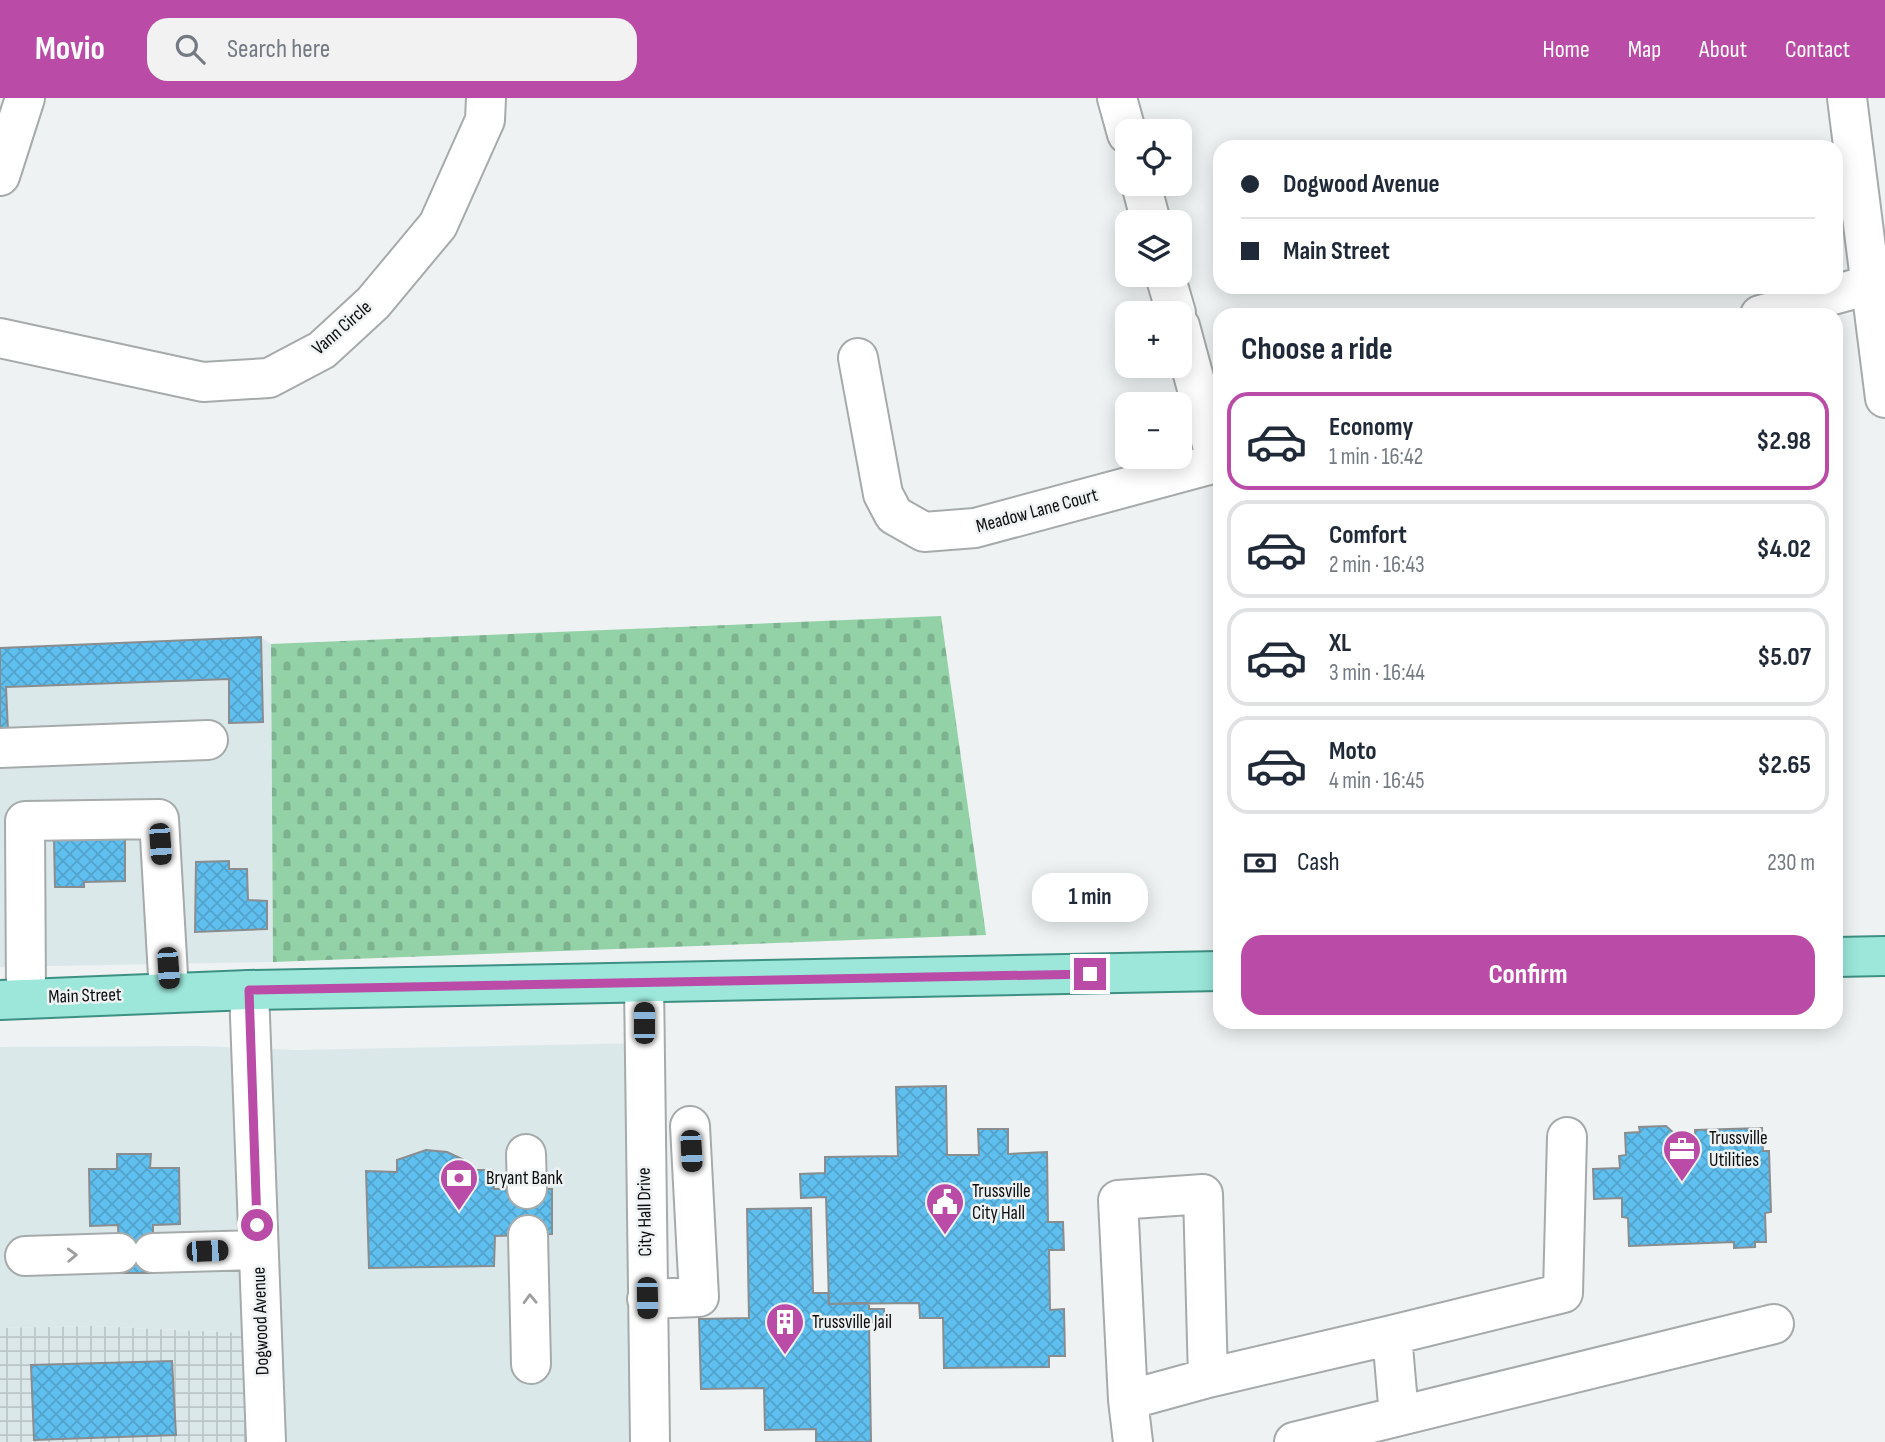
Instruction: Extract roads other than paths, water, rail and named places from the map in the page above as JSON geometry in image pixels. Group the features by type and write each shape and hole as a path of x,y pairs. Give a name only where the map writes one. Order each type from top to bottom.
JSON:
{"main road":[{"path":"1843,957 1885,956"},
{"name":"Main Street","path":"13,999 249,990 1213,971"}],"street":[{"path":"0,176 25,98"},
{"name":"Vann Circle","path":"0,338 203,382 269,377 322,351 373,303 438,225 485,120 486,98"},
{"path":"1117,98 1123,119"},
{"path":"1847,98 1873,284 1885,398"},
{"path":"1843,292 1873,284"},
{"path":"1786,308 1837,294"},
{"name":"Meadow Lane Court","path":"858,358 883,494 894,515 924,532 975,528 1213,463"},
{"path":"1192,369 1213,444"},
{"path":"0,748 208,740"},
{"path":"13,999 25,821 159,819 170,993"},
{"name":"City Hall Drive","path":"644,983 650,1442"},
{"name":"Dogwood Avenue","path":"249,990 265,1442"},
{"path":"647,1298 699,1297 690,1126"},
{"path":"1128,1400 1208,1378 1563,1293 1567,1136"},
{"path":"1133,1442 1128,1400 1118,1200 1203,1194 1208,1378"},
{"path":"528,1235 531,1364"},
{"path":"25,1256 258,1250"},
{"path":"1294,1442 1774,1324"},
{"path":"1392,1335 1399,1416"}],"place":[{"name":"Trussville Utilities","path":"1682,1183"},
{"name":"Bryant Bank","path":"459,1212"},
{"name":"Trussville City Hall","path":"945,1236"},
{"name":"Trussville Jail","path":"785,1356"}]}
